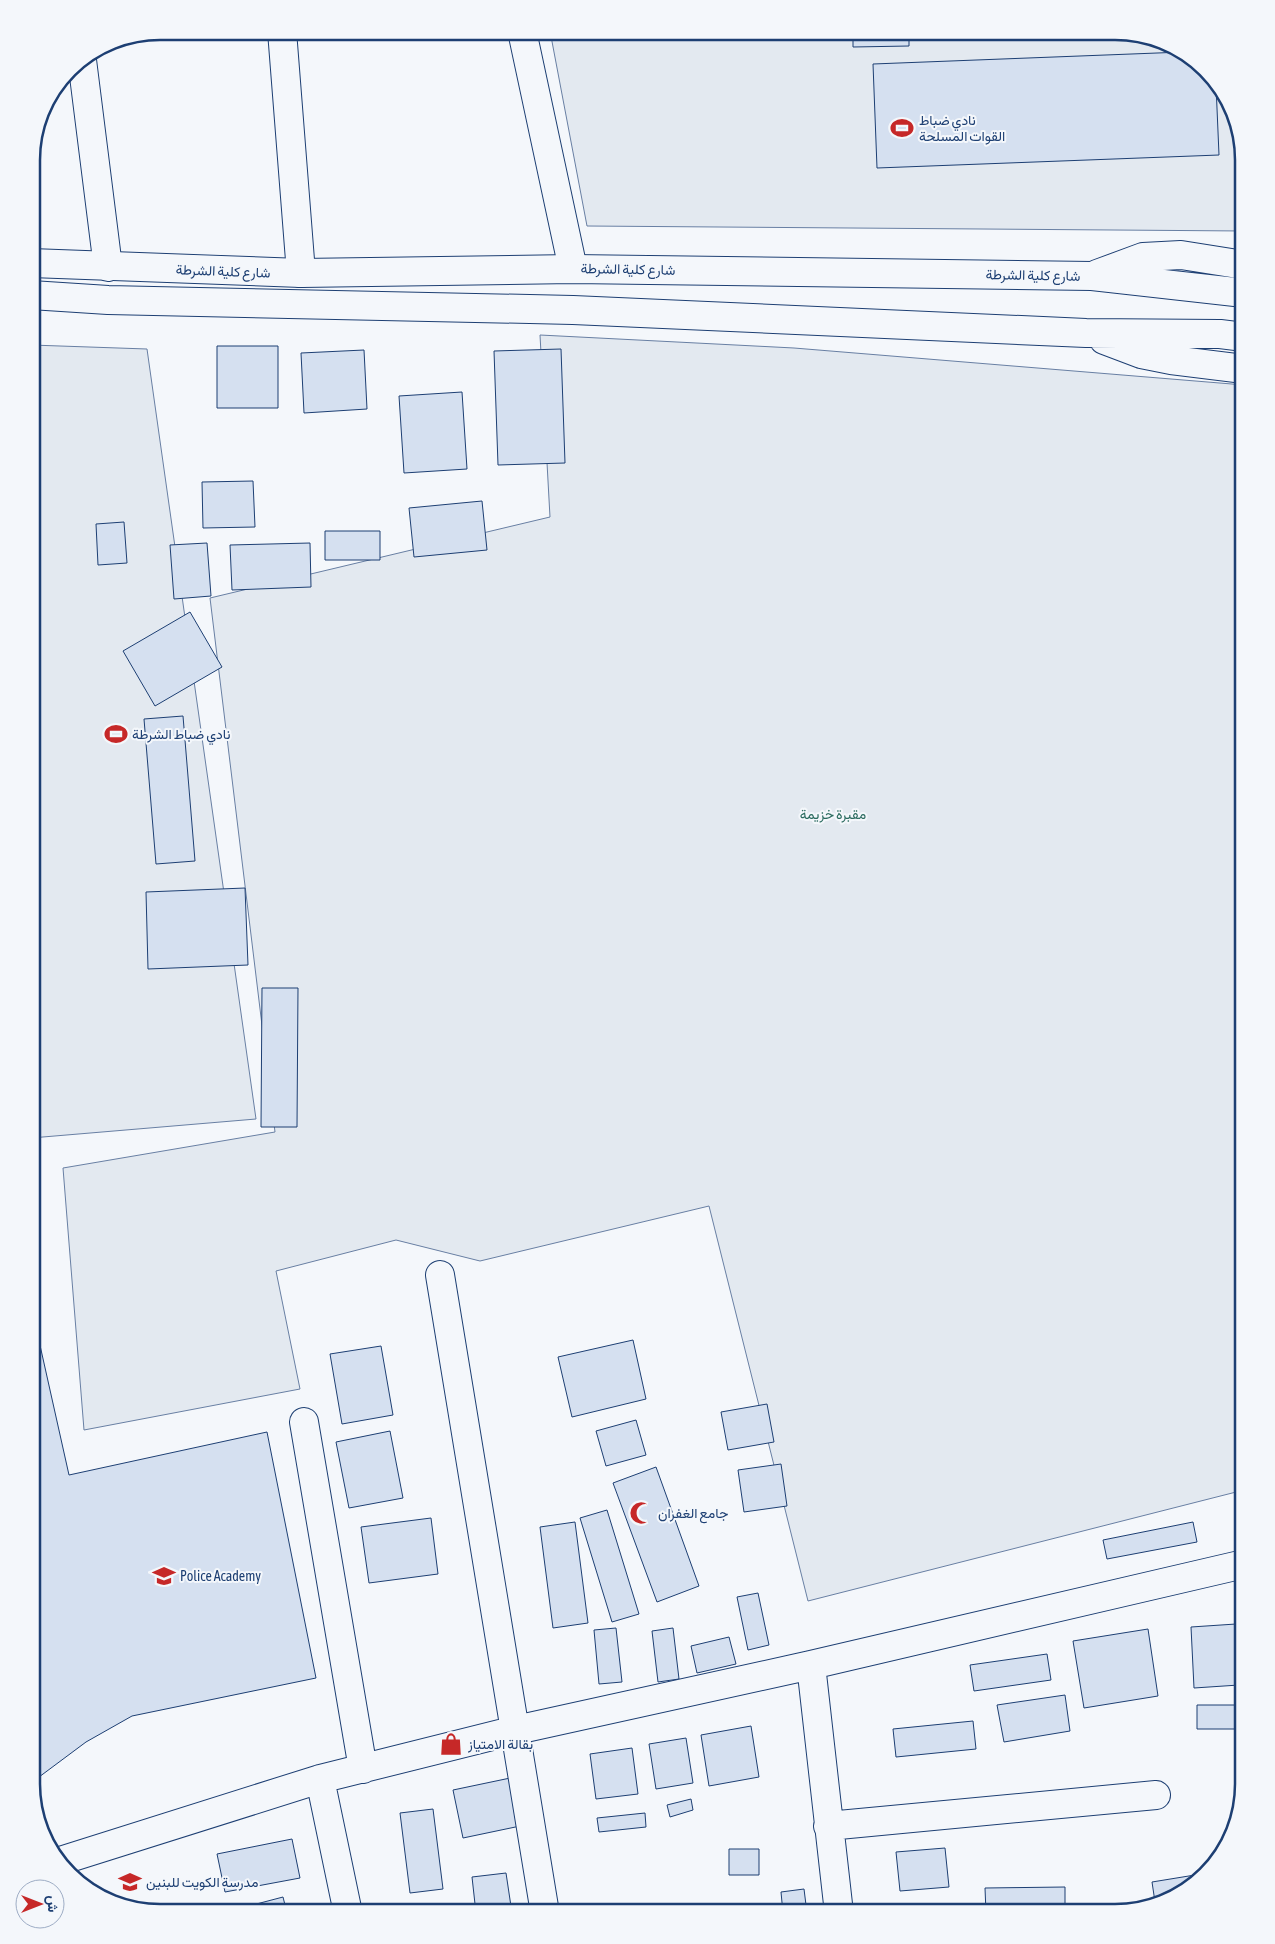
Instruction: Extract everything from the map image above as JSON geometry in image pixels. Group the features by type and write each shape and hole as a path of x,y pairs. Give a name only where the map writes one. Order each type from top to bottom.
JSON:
{"street":[{"path":"283,40 301,273"},
{"path":"524,40 573,268"},
{"path":"83,68 108,268"},
{"path":"1092,276 1143,257 1181,255 1235,264"},
{"name":"شارع كلية الشرطة","path":"40,264 108,268 301,273 573,268 1092,276 1234,292"},
{"path":"40,296 108,300 573,310 1086,333 1232,336"},
{"path":"1086,333 1141,354 1171,360 1235,368"},
{"path":"440,1275 544,1904"},
{"path":"304,1422 363,1768"},
{"path":"67,1859 320,1779 363,1768 516,1730 811,1666 1235,1566"},
{"path":"811,1666 838,1904"},
{"path":"320,1779 346,1904"},
{"path":"828,1826 1156,1795"}],"green space":[{"name":"نادي ضباط القوات المسلحة","path":"552,40 1131,41 1161,49 1175,56 1200,75 1219,100 1226,114 1234,144 1235,231 587,226"},
{"name":"مقبرة خزيمة","path":"540,335 794,348 1235,384 1235,1492 808,1601 709,1206 480,1261 396,1240 276,1271 300,1389 84,1430 63,1168 275,1132 210,598 550,517"},
{"name":"نادي ضباط الشرطة","path":"40,345 147,349 256,1119 40,1137"}],"building":[{"path":"853,40 909,40 909,46 853,47"},
{"path":"1168,53 1200,75 1216,96 1219,155 877,168 873,64"},
{"path":"217,346 278,346 278,408 217,408"},
{"path":"561,349 565,463 498,465 494,351"},
{"path":"364,350 367,409 304,413 301,353"},
{"path":"462,392 467,469 404,473 399,396"},
{"path":"253,481 255,527 203,528 202,482"},
{"path":"482,501 487,550 414,557 409,508"},
{"path":"124,522 127,563 98,565 96,524"},
{"path":"325,531 380,531 380,560 325,560"},
{"path":"207,543 211,596 174,599 170,545"},
{"path":"310,543 311,587 232,590 230,545"},
{"path":"190,612 222,667 155,706 123,651"},
{"path":"183,716 195,861 156,864 144,719"},
{"path":"245,888 248,965 148,969 146,892"},
{"path":"262,988 298,988 297,1127 261,1127"},
{"path":"633,1340 646,1399 572,1417 558,1357"},
{"name":"Police Academy","path":"40,1345 69,1475 267,1432 316,1678 132,1716 86,1742 40,1776"},
{"path":"381,1346 393,1415 342,1424 330,1354"},
{"path":"767,1404 774,1442 728,1450 721,1412"},
{"path":"636,1420 646,1455 606,1466 596,1431"},
{"path":"390,1431 403,1498 349,1508 336,1442"},
{"path":"781,1464 787,1506 744,1512 738,1470"},
{"path":"656,1467 699,1586 657,1602 613,1483"},
{"path":"607,1510 639,1614 612,1622 580,1518"},
{"path":"431,1518 438,1574 369,1583 361,1527"},
{"path":"575,1522 588,1623 553,1628 540,1527"},
{"path":"1193,1522 1197,1542 1107,1559 1103,1540"},
{"path":"758,1593 769,1645 748,1650 737,1597"},
{"path":"1235,1624 1235,1685 1194,1688 1191,1627"},
{"path":"616,1628 622,1682 599,1684 594,1630"},
{"path":"673,1628 679,1679 658,1682 652,1631"},
{"path":"1148,1629 1158,1696 1084,1708 1073,1641"},
{"path":"729,1637 736,1664 697,1673 691,1646"},
{"path":"1047,1654 1051,1680 974,1691 970,1665"},
{"path":"1065,1695 1070,1731 1004,1742 997,1705"},
{"path":"1197,1705 1235,1705 1235,1729 1197,1729"},
{"path":"973,1721 976,1749 896,1757 893,1729"},
{"path":"751,1726 759,1777 709,1786 701,1735"},
{"path":"686,1738 693,1783 656,1789 649,1744"},
{"path":"632,1748 638,1794 596,1799 590,1754"},
{"path":"515,1777 525,1825 463,1838 453,1790"},
{"path":"691,1799 693,1810 670,1817 667,1805"},
{"path":"433,1809 443,1889 410,1893 400,1813"},
{"path":"645,1813 646,1827 599,1832 597,1818"},
{"path":"292,1839 300,1878 225,1892 217,1854"},
{"path":"945,1848 949,1887 900,1891 896,1852"},
{"path":"729,1849 759,1849 759,1875 729,1875"},
{"path":"506,1873 511,1904 475,1904 472,1877"},
{"path":"1192,1875 1175,1888 1154,1897 1152,1882"},
{"path":"1065,1887 1065,1904 986,1904 985,1888"},
{"path":"804,1889 806,1904 782,1904 781,1892"},
{"path":"283,1897 285,1904 256,1904"}],"place":[{"name":"نادي ضباط القوات المسلحة","path":"902,128"},
{"name":"نادي ضباط الشرطة","path":"116,734"},
{"name":"جامع الغفران","path":"641,1513"},
{"name":"Police Academy","path":"164,1576"},
{"name":"بقالة الامتياز","path":"451,1744"},
{"name":"مدرسة الكويت للبنين","path":"130,1882"}]}
